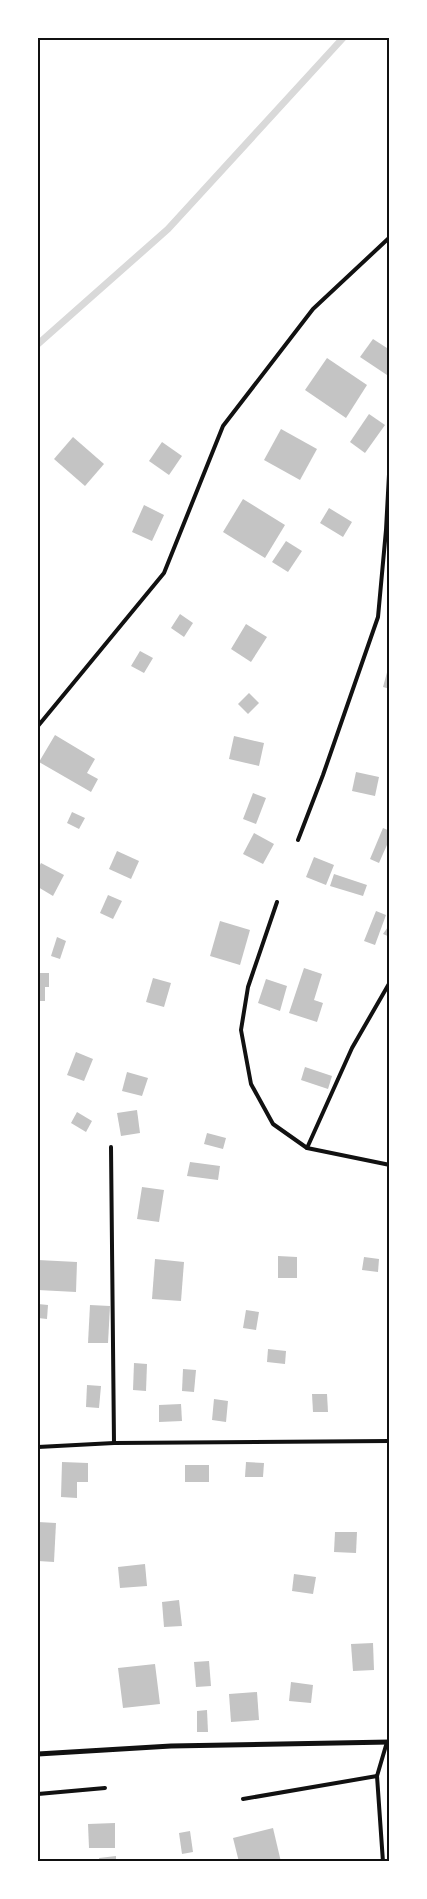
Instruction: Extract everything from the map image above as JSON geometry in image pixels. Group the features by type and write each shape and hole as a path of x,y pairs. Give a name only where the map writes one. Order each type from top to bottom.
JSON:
{"street":[{"path":"38,1754 171,1746 388,1742"}],"lane":[{"path":"38,726 164,573 223,426 313,309 390,237"},
{"path":"298,840 323,775 378,617 386,530 390,456"},
{"path":"277,902 248,987 241,1030 251,1084 273,1124 307,1148 390,1165"},
{"path":"307,1148 352,1048 390,982"},
{"path":"111,1147 114,1444"},
{"path":"38,1447 114,1444 390,1441"},
{"path":"383,1862 377,1776 388,1742"},
{"path":"243,1799 377,1776"},
{"path":"38,1794 105,1788"}],"building":[{"path":"373,339 390,350 390,377 360,357"},
{"path":"327,358 367,385 346,418 305,390"},
{"path":"369,414 385,425 365,453 350,442"},
{"path":"281,429 317,449 300,480 264,460"},
{"path":"73,437 104,464 85,486 54,459"},
{"path":"162,442 182,456 169,475 149,461"},
{"path":"243,499 285,525 265,558 223,532"},
{"path":"144,505 164,515 152,541 132,532"},
{"path":"329,508 352,522 343,537 320,523"},
{"path":"286,541 302,551 288,572 272,562"},
{"path":"180,614 193,623 184,637 171,628"},
{"path":"246,624 267,637 251,662 231,649"},
{"path":"140,651 153,658 144,673 131,666"},
{"path":"390,665 390,689 383,687"},
{"path":"249,693 259,703 248,714 238,704"},
{"path":"55,735 95,759 87,773 98,779 91,792 39,762"},
{"path":"234,736 264,743 259,766 229,759"},
{"path":"356,772 379,777 375,796 352,791"},
{"path":"253,793 266,798 256,824 243,819"},
{"path":"72,812 85,818 79,829 67,823"},
{"path":"383,828 390,831 390,838 379,863 370,859"},
{"path":"254,833 274,844 263,864 243,854"},
{"path":"117,851 139,861 131,879 109,869"},
{"path":"314,857 334,865 326,885 306,877"},
{"path":"41,863 64,875 53,896 38,887 38,869"},
{"path":"334,874 367,885 363,896 330,886"},
{"path":"108,895 122,901 113,919 100,913"},
{"path":"376,911 386,915 375,945 364,941"},
{"path":"220,921 250,930 240,965 210,956"},
{"path":"390,924 390,937 383,934"},
{"path":"57,937 66,941 60,959 51,956"},
{"path":"304,968 322,974 314,1000 323,1003 317,1022 289,1013"},
{"path":"38,973 49,973 49,987 45,987 45,1001 38,1001"},
{"path":"153,978 171,983 164,1007 146,1002"},
{"path":"266,979 287,986 280,1011 258,1003"},
{"path":"76,1052 93,1059 84,1081 67,1075"},
{"path":"305,1067 332,1076 328,1089 301,1080"},
{"path":"127,1072 148,1078 142,1096 122,1091"},
{"path":"137,1110 140,1133 121,1136 117,1113"},
{"path":"77,1112 92,1121 86,1132 71,1123"},
{"path":"207,1133 226,1138 223,1149 204,1144"},
{"path":"190,1162 220,1166 218,1180 187,1176"},
{"path":"142,1187 164,1190 159,1222 137,1219"},
{"path":"278,1256 297,1257 297,1278 278,1278"},
{"path":"364,1257 379,1259 378,1272 362,1270"},
{"path":"155,1259 184,1262 181,1301 152,1299"},
{"path":"38,1260 77,1262 76,1292 38,1290"},
{"path":"38,1304 48,1305 47,1319 38,1318"},
{"path":"90,1305 110,1306 108,1343 88,1343"},
{"path":"246,1310 259,1312 256,1330 243,1328"},
{"path":"268,1349 286,1351 285,1364 267,1362"},
{"path":"134,1363 147,1364 146,1391 133,1390"},
{"path":"183,1369 196,1370 194,1392 182,1391"},
{"path":"87,1385 101,1386 99,1408 86,1407"},
{"path":"312,1394 327,1394 328,1412 313,1412"},
{"path":"214,1399 228,1401 226,1422 212,1420"},
{"path":"181,1404 182,1421 159,1422 159,1405"},
{"path":"62,1462 88,1463 88,1482 77,1482 77,1498 61,1497"},
{"path":"246,1462 264,1463 263,1477 245,1477"},
{"path":"185,1465 209,1465 209,1482 185,1482"},
{"path":"38,1522 56,1523 54,1562 38,1561"},
{"path":"335,1532 357,1532 356,1553 334,1552"},
{"path":"145,1564 147,1586 120,1588 118,1567"},
{"path":"294,1574 316,1577 313,1594 292,1591"},
{"path":"179,1600 182,1626 164,1627 162,1602"},
{"path":"373,1643 374,1670 353,1671 351,1644"},
{"path":"209,1661 211,1686 196,1687 194,1662"},
{"path":"155,1664 160,1704 123,1708 118,1668"},
{"path":"291,1682 313,1685 311,1703 289,1701"},
{"path":"257,1692 259,1720 231,1722 229,1694"},
{"path":"207,1710 208,1732 197,1732 197,1711"},
{"path":"115,1823 115,1848 89,1848 88,1824"},
{"path":"273,1828 281,1862 239,1862 233,1838"},
{"path":"190,1831 193,1852 182,1854 179,1833"},
{"path":"116,1856 116,1862 100,1862 99,1858"}],"waterway":[{"path":"38,344 168,229 343,38"}]}
